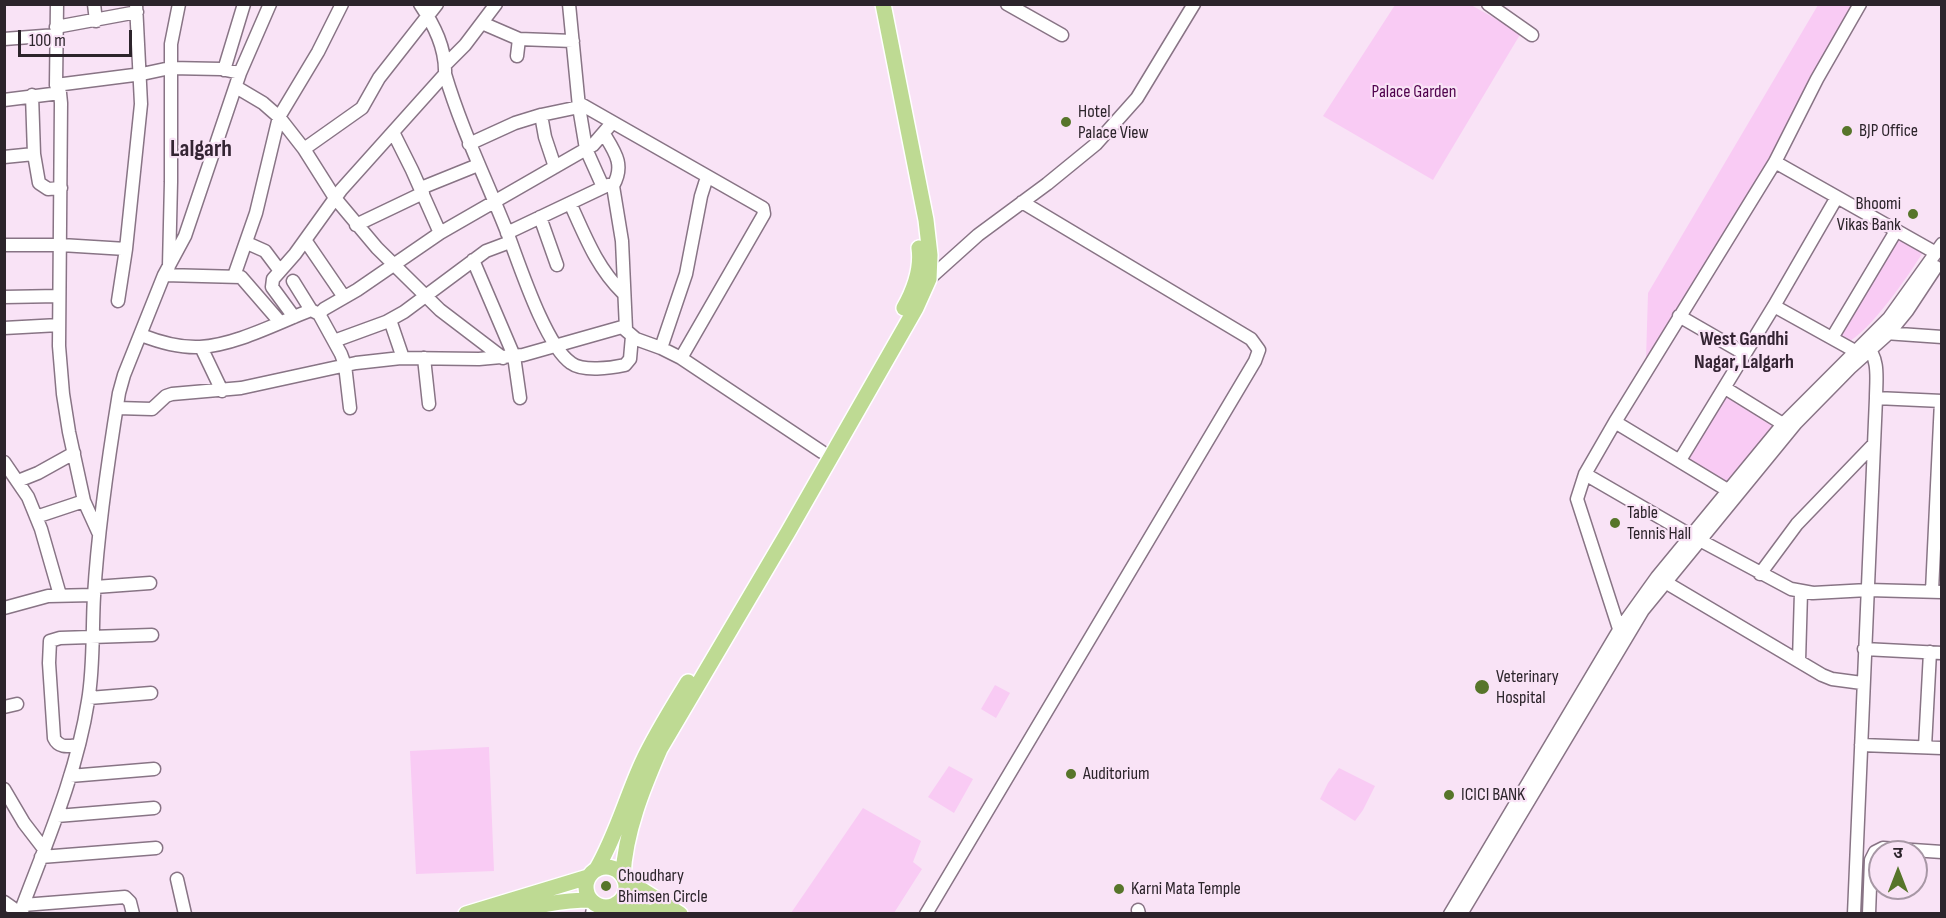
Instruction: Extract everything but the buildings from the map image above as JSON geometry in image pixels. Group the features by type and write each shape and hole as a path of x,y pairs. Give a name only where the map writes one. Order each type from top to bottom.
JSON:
{"main road":[{"path":"601,906 586,886 604,856 642,764 662,724 788,517 906,304 917,278 920,256 916,223 873,4"},
{"path":"601,906 625,894 626,846 646,780 660,749 788,532 916,308 929,279 930,255 926,220 883,4"},
{"path":"466,914 608,867 619,871 624,877 680,914"},
{"path":"504,914 542,903 565,900 657,914"}],"street":[{"path":"57,4 61,188 59,325 63,394 84,501 99,535"},
{"path":"94,4 96,21"},
{"path":"166,271 171,182 171,44 179,4"},
{"path":"224,70 244,4"},
{"path":"22,911 70,776 89,698 94,591 102,502 124,375 166,271 185,236 240,73 270,4"},
{"path":"234,276 256,213 279,117 318,52 342,4"},
{"path":"420,4 438,35 469,144 509,237 523,276 557,347 572,364 589,368 619,367 625,365 630,358 623,293 622,241 608,187 586,149 579,105 569,4"},
{"path":"304,149 362,108 379,78 437,4"},
{"path":"294,317 272,287 273,279 335,198 446,69 496,4"},
{"path":"1007,4 1062,35"},
{"path":"929,279 978,235 1096,144 1137,98 1194,4"},
{"path":"1488,4 1532,34"},
{"path":"1461,914 1621,636 1579,507 1579,487 1584,474 1775,162 1817,79 1860,4"},
{"path":"4,39 56,31 136,8 141,104 126,249 118,301"},
{"path":"482,23 519,39 573,41"},
{"path":"234,34 253,41"},
{"path":"517,56 519,39"},
{"path":"4,100 170,68 224,70 240,73"},
{"path":"236,87 263,103 279,117 356,225 440,310 508,357"},
{"path":"32,95 34,154 39,183 48,189 61,188"},
{"path":"469,144 515,123 579,105 760,205 764,214 681,358"},
{"path":"541,115 545,137 555,167"},
{"path":"141,335 178,345 201,347 236,339 294,317 324,309 440,233 586,149 598,141 612,123"},
{"path":"393,132 440,233"},
{"path":"334,341 390,320 486,251 540,217 608,187 619,173 619,160 604,134"},
{"path":"4,157 34,154"},
{"path":"1775,162 1896,231 1940,252"},
{"path":"356,225 478,165"},
{"path":"662,348 686,274 701,196 707,177"},
{"path":"1680,460 1837,198"},
{"path":"926,914 1255,361 1259,350 1251,339 1022,202"},
{"path":"570,203 605,274 623,293"},
{"path":"540,217 557,265"},
{"path":"1832,338 1896,231"},
{"path":"305,240 344,297"},
{"path":"247,243 265,251 280,271"},
{"path":"4,245 61,245 126,249"},
{"path":"1450,914 1621,636 1661,580 1695,538 1900,305 1940,252"},
{"path":"1695,538 1729,491 1783,424 1863,348 1889,333 1907,311 1940,252"},
{"path":"473,260 508,357 520,398"},
{"path":"166,271 181,277 234,276 244,280 280,322"},
{"path":"293,281 334,341 345,365 350,408"},
{"path":"4,297 59,296"},
{"path":"1774,306 1832,338 1863,348 1876,363 1854,914"},
{"path":"1679,316 1745,354"},
{"path":"390,320 403,358"},
{"path":"4,328 59,325"},
{"path":"117,408 152,409 166,396 172,394 222,391 345,365 403,358 508,357 557,347 618,327 681,358 822,452"},
{"path":"1875,332 1941,337"},
{"path":"201,347 222,391"},
{"path":"424,358 429,404"},
{"path":"1725,388 1783,424"},
{"path":"1584,474 1761,574 1801,592 1937,591 1941,401 1876,398"},
{"path":"1616,422 1729,491"},
{"path":"1761,574 1797,524 1873,444"},
{"path":"18,481 74,453"},
{"path":"4,462 28,497 60,595"},
{"path":"36,518 84,501"},
{"path":"1661,580 1832,679 1862,683"},
{"path":"4,609 38,598 150,583"},
{"path":"1799,661 1801,592"},
{"path":"79,745 60,746 56,744 54,738 48,649 50,641 53,639 152,635"},
{"path":"1864,649 1936,653 1928,692 1925,747"},
{"path":"1928,692 1941,693"},
{"path":"89,698 151,693"},
{"path":"1861,744 1941,748"},
{"path":"70,776 154,770"},
{"path":"4,789 43,853"},
{"path":"57,816 154,808"},
{"path":"43,853 156,848"},
{"path":"1869,914 1871,860 1875,852 1883,848 1941,852"},
{"path":"177,879 184,914"},
{"path":"4,902 22,911 125,897 133,914"}],"green space":[{"name":"Palace Garden","path":"1395,5 1471,5 1521,33 1433,180 1323,116"},
{"path":"1818,5 1855,5 1793,112 1769,162 1646,359 1648,293"},
{"path":"1897,237 1923,252 1899,288 1877,315 1856,337 1846,343 1839,336"},
{"path":"1723,395 1772,426 1770,432 1726,484 1686,459"},
{"path":"995,685 1010,693 996,718 981,709"},
{"path":"489,747 494,871 416,874 410,751"},
{"path":"949,766 973,779 954,813 928,797"},
{"path":"1339,768 1375,786 1355,821 1320,799"},
{"path":"863,808 921,841 913,862 922,869 894,913 791,913"}],"place":[{"name":"Hotel Palace View","path":"1066,122"},
{"name":"BJP Office","path":"1847,131"},
{"name":"Bhoomi Vikas Bank","path":"1913,214"},
{"name":"Table Tennis Hall","path":"1615,523"},
{"name":"Veterinary Hospital","path":"1482,687"},
{"name":"Auditorium","path":"1071,774"},
{"name":"ICICI BANK","path":"1449,795"},
{"name":"Choudhary Bhimsen Circle","path":"606,886"},
{"name":"Karni Mata Temple","path":"1119,889"}],"district":[{"name":"Lalgarh","path":"201,150"},
{"name":"West Gandhi Nagar, Lalgarh","path":"1744,352"}]}
